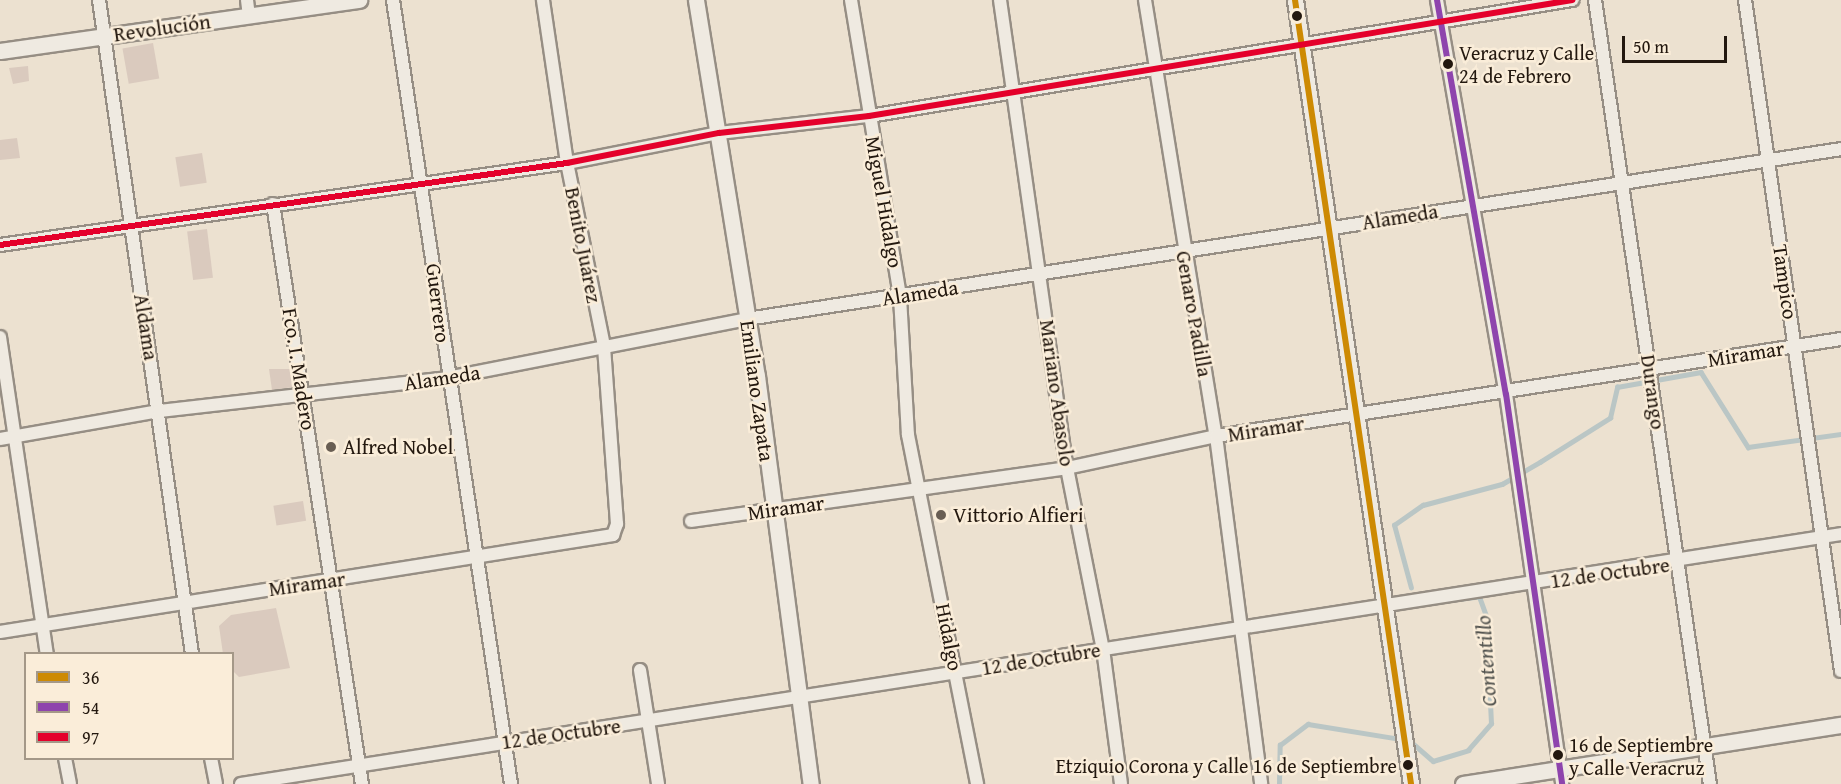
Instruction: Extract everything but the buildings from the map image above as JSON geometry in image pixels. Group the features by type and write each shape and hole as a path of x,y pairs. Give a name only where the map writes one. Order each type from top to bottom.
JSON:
{"street":[{"name":"Aldama","path":"99,0 130,226 159,411 182,601 192,652"},
{"path":"247,0 249,16"},
{"name":"Revolución","path":"0,51 359,0"},
{"name":"Guerrero","path":"393,0 422,182 447,378 511,784"},
{"name":"Benito Juárez","path":"543,0 567,163 604,346"},
{"name":"Emiliano Zapata","path":"696,0 747,319 811,784"},
{"name":"Miguel Hidalgo","path":"851,0 900,297 908,435 920,491"},
{"name":"Mariano Abasolo","path":"999,0 1067,468 1103,649 1121,784"},
{"name":"Genaro Padilla","path":"1145,0 1183,250 1216,436 1237,629 1261,784"},
{"path":"1295,0 1332,228 1388,603 1411,784"},
{"path":"1437,0 1476,206 1535,583 1561,776"},
{"path":"0,245 422,182 567,163 719,133 869,116 1440,19 1572,0"},
{"name":"Durango","path":"1595,0 1620,183 1653,390 1710,784"},
{"name":"Tampico","path":"1745,0 1794,347 1824,537 1841,671"},
{"name":"Alameda","path":"0,439 159,411 303,397 447,378 747,319 1841,149"},
{"name":"Fco. I. Madero","path":"273,204 333,581 362,784"},
{"path":"0,337 47,652"},
{"name":"Miramar","path":"691,521 920,491 1067,468 1216,436 1506,394 1841,339"},
{"name":"Miramar","path":"0,632 182,601 333,581 600,540 617,529 604,346"},
{"name":"Hidalgo","path":"920,491 977,784"},
{"name":"12 de Octubre","path":"241,784 360,768 505,741 647,721 798,694 956,673 1388,603 1678,564 1841,534"},
{"path":"640,670 658,784"},
{"path":"1463,784 1561,776 1704,746 1841,725"},
{"path":"65,760 70,784"},
{"path":"211,760 216,784"}],"waterway":[{"name":"Contentillo","path":"1411,588 1394,525 1423,505 1502,484 1540,462 1610,418 1617,387 1701,372 1748,447 1841,434"},
{"name":"Contentillo","path":"1409,740 1433,761 1468,750 1491,724 1486,616 1479,597 1448,601"},
{"name":"Contentillo","path":"1279,784 1280,745 1308,724 1401,739"}],"transit line":[{"name":"36","path":"1295,0 1411,784"},
{"name":"54","path":"1437,0 1506,394 1562,784"},
{"name":"97","path":"0,245 567,163 719,133 869,116 1572,0"}],"place":[{"name":"Veracruz y Calle 24 de Febrero","path":"1448,64"},
{"name":"Alfred Nobel","path":"331,447"},
{"name":"Vittorio Alfieri","path":"941,515"},
{"name":"16 de Septiembre y Calle Veracruz","path":"1558,755"},
{"name":"Etziquio Corona y Calle 16 de Septiembre","path":"1408,765"}]}
